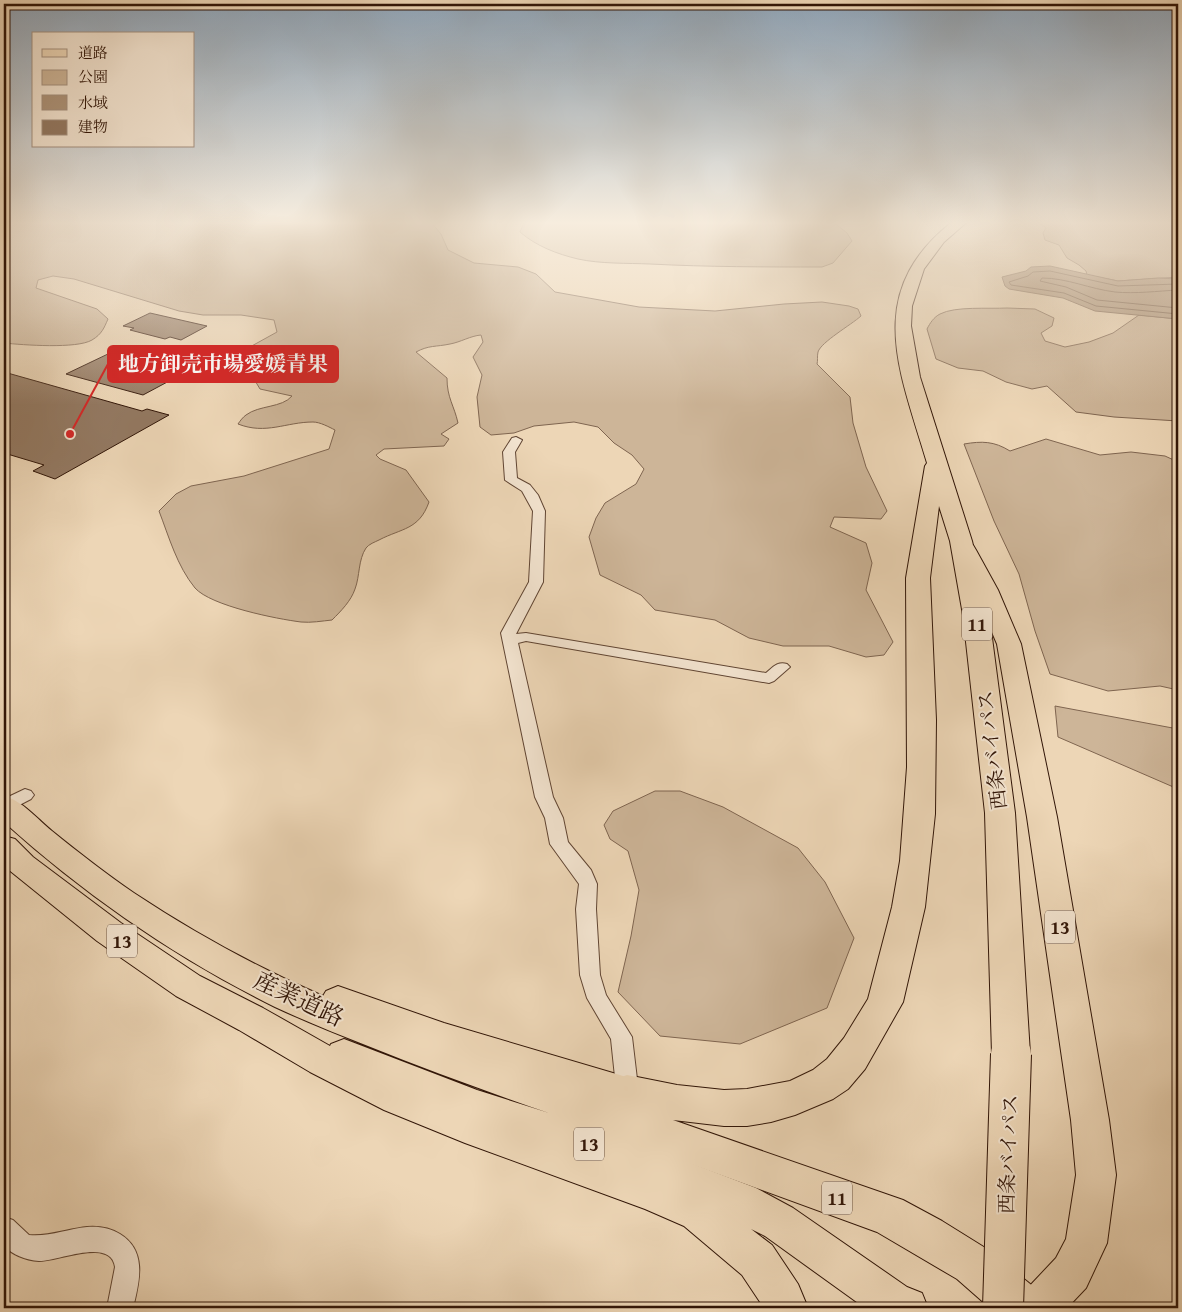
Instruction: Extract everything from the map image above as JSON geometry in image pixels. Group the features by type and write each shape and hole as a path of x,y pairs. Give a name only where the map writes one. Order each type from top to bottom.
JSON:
{"highway":[{"name":"西条バイパス","path":"912,283 904,306 903,326 911,377 960,541 976,615 1000,813 1011,1054 1003,1308"},
{"name":"11","path":"632,1141 697,1107 736,1110 780,1102 820,1087 851,1061 885,1002 904,929 919,841 923,779 918,578 936,461"},
{"name":"11","path":"632,1141 888,1216 927,1236 972,1264 1024,1308"}],"main road":[{"name":"13","path":"960,541 986,590 1009,644 1042,817 1090,1120 1096,1175 1086,1243 1071,1273 1038,1308"},
{"name":"産業道路","path":"9,804 42,839 122,901 212,956 243,972 323,996 444,1039 632,1141"},
{"name":"産業道路","path":"4,847 22,864 109,932 188,986 251,1019 323,1061 397,1098 465,1125 632,1141"},
{"name":"13","path":"632,1141 698,1212 757,1260 787,1308"},
{"name":"13","path":"632,1141 779,1222 894,1303 907,1308"}],"street":[{"path":"516,440 509,452 511,480 526,488 532,495 539,510 536,582 508,633 544,798 554,818 556,836 559,844 584,875 588,884 586,909 590,975 597,998 622,1037 632,1141"},
{"path":"510,640 526,637 769,678 782,667"},
{"path":"4,1229 26,1247 32,1248 51,1248 96,1239 114,1243 122,1250 127,1259 126,1284 120,1308"}],"green space":[{"path":"4,283 37,283 36,288 97,309 108,319 102,331 92,340 85,343 49,346 4,343"},
{"path":"88,283 546,283 555,292 639,307 715,311 822,302 858,309 861,316 820,348 817,364 850,397 853,423 866,467 887,511 881,519 834,517 830,527 866,543 872,563 866,590 893,642 884,655 866,657 829,646 783,646 749,638 715,620 655,610 641,595 600,575 589,537 596,518 605,503 636,484 644,469 632,455 614,443 598,427 574,422 534,426 514,433 491,435 480,427 477,397 482,375 473,357 483,342 481,335 454,343 429,347 416,352 447,378 449,396 458,423 441,434 449,439 444,446 384,449 376,455 380,459 406,470 429,502 425,511 415,523 372,543 366,548 363,553 357,584 351,598 332,620 301,622 261,615 229,606 203,595 195,588 183,570 159,511 176,494 191,486 244,476 329,449 335,430 313,422 267,428 248,427 238,424 251,412 282,403 292,396 260,389 251,374 234,367 230,358 277,332 274,320 241,315 203,315 179,311"},
{"path":"963,309 1035,309 1054,318 1052,326 1041,333 1045,341 1065,347 1089,342 1113,333 1139,315 1178,319 1178,421 1114,417 1076,412 1047,386 1032,389 1006,382 983,371 958,368 936,359 927,329 932,320 938,315 946,311"},
{"path":"1046,439 1100,455 1131,452 1165,456 1178,462 1178,690 1160,686 1108,691 1050,674 1035,631 1019,574 994,521 964,444 988,443 999,445 1010,451"},
{"path":"1055,706 1178,729 1178,789 1058,737"},
{"path":"655,791 680,791 723,807 798,848 825,882 854,938 827,1008 740,1044 660,1036 618,992 639,890 628,851 610,839 604,825 613,811"}],"water":[{"path":"1004,283 1178,283 1178,319 1095,311 1063,298 1009,289"}],"building":[{"path":"150,313 207,326 181,340 170,337 165,339 130,330 134,328 123,326"},
{"path":"110,353 186,372 143,395 66,374"},
{"path":"4,372 142,411 147,409 169,415 55,479 33,471 44,465 4,453"}],"place":[{"name":"地方卸売市場愛媛青果","path":"70,434"}]}
